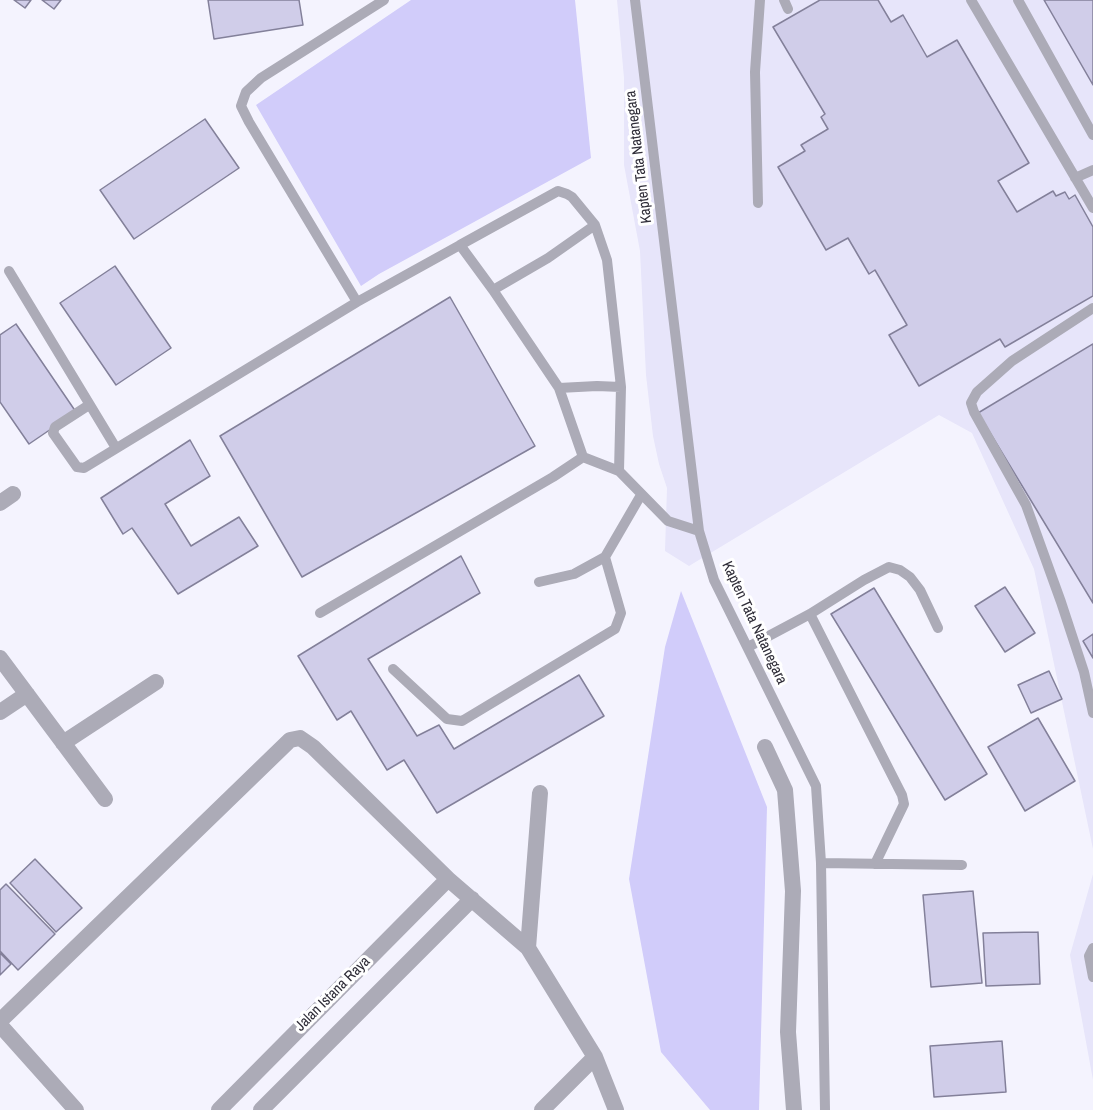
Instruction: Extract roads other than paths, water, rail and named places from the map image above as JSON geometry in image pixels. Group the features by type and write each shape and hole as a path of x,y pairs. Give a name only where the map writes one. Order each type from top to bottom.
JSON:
{"street":[{"path":"0,658 105,799"},
{"path":"63,743 156,682"},
{"path":"0,712 27,694"},
{"path":"76,1110 0,1023 290,740 300,738 313,747 448,879 528,948 595,1057 616,1110"},
{"path":"765,747 785,790 793,891 788,1032 794,1110"},
{"path":"528,948 540,793"},
{"name":"Jalan Istana Raya","path":"219,1110 448,879"},
{"name":"Jalan Istana Raya","path":"261,1110 472,899"},
{"path":"542,1110 595,1057"}],"lane":[{"path":"357,302 241,106 246,92 261,78 384,0"},
{"name":"Kapten Tata Natanegara","path":"635,0 699,531 714,580 816,786 821,863 825,1110"},
{"path":"758,203 755,72 760,0"},
{"path":"971,0 1093,208"},
{"path":"1018,0 1093,135"},
{"path":"1075,178 1093,170"},
{"path":"89,405 55,427 53,433 77,467 84,468 357,302 558,191 572,197 595,225 607,260 621,387 619,471"},
{"path":"493,290 548,258 595,225"},
{"path":"460,245 559,388 583,457 619,471 668,521 699,531"},
{"path":"9,270 116,448"},
{"path":"1093,308 1012,361 977,392 971,403 1026,505 1084,672 1093,713"},
{"path":"559,388 621,387"},
{"path":"320,613 553,477 583,457"},
{"path":"538,582 574,574 605,557 641,495"},
{"path":"393,669 447,719 462,721 615,629 621,613 605,557"},
{"path":"748,647 810,614 889,567 900,570 910,577 920,590 938,628"},
{"path":"810,614 902,795 904,804 875,864"},
{"path":"821,863 962,865"},
{"path":"1093,948 1089,956 1093,977"}]}
